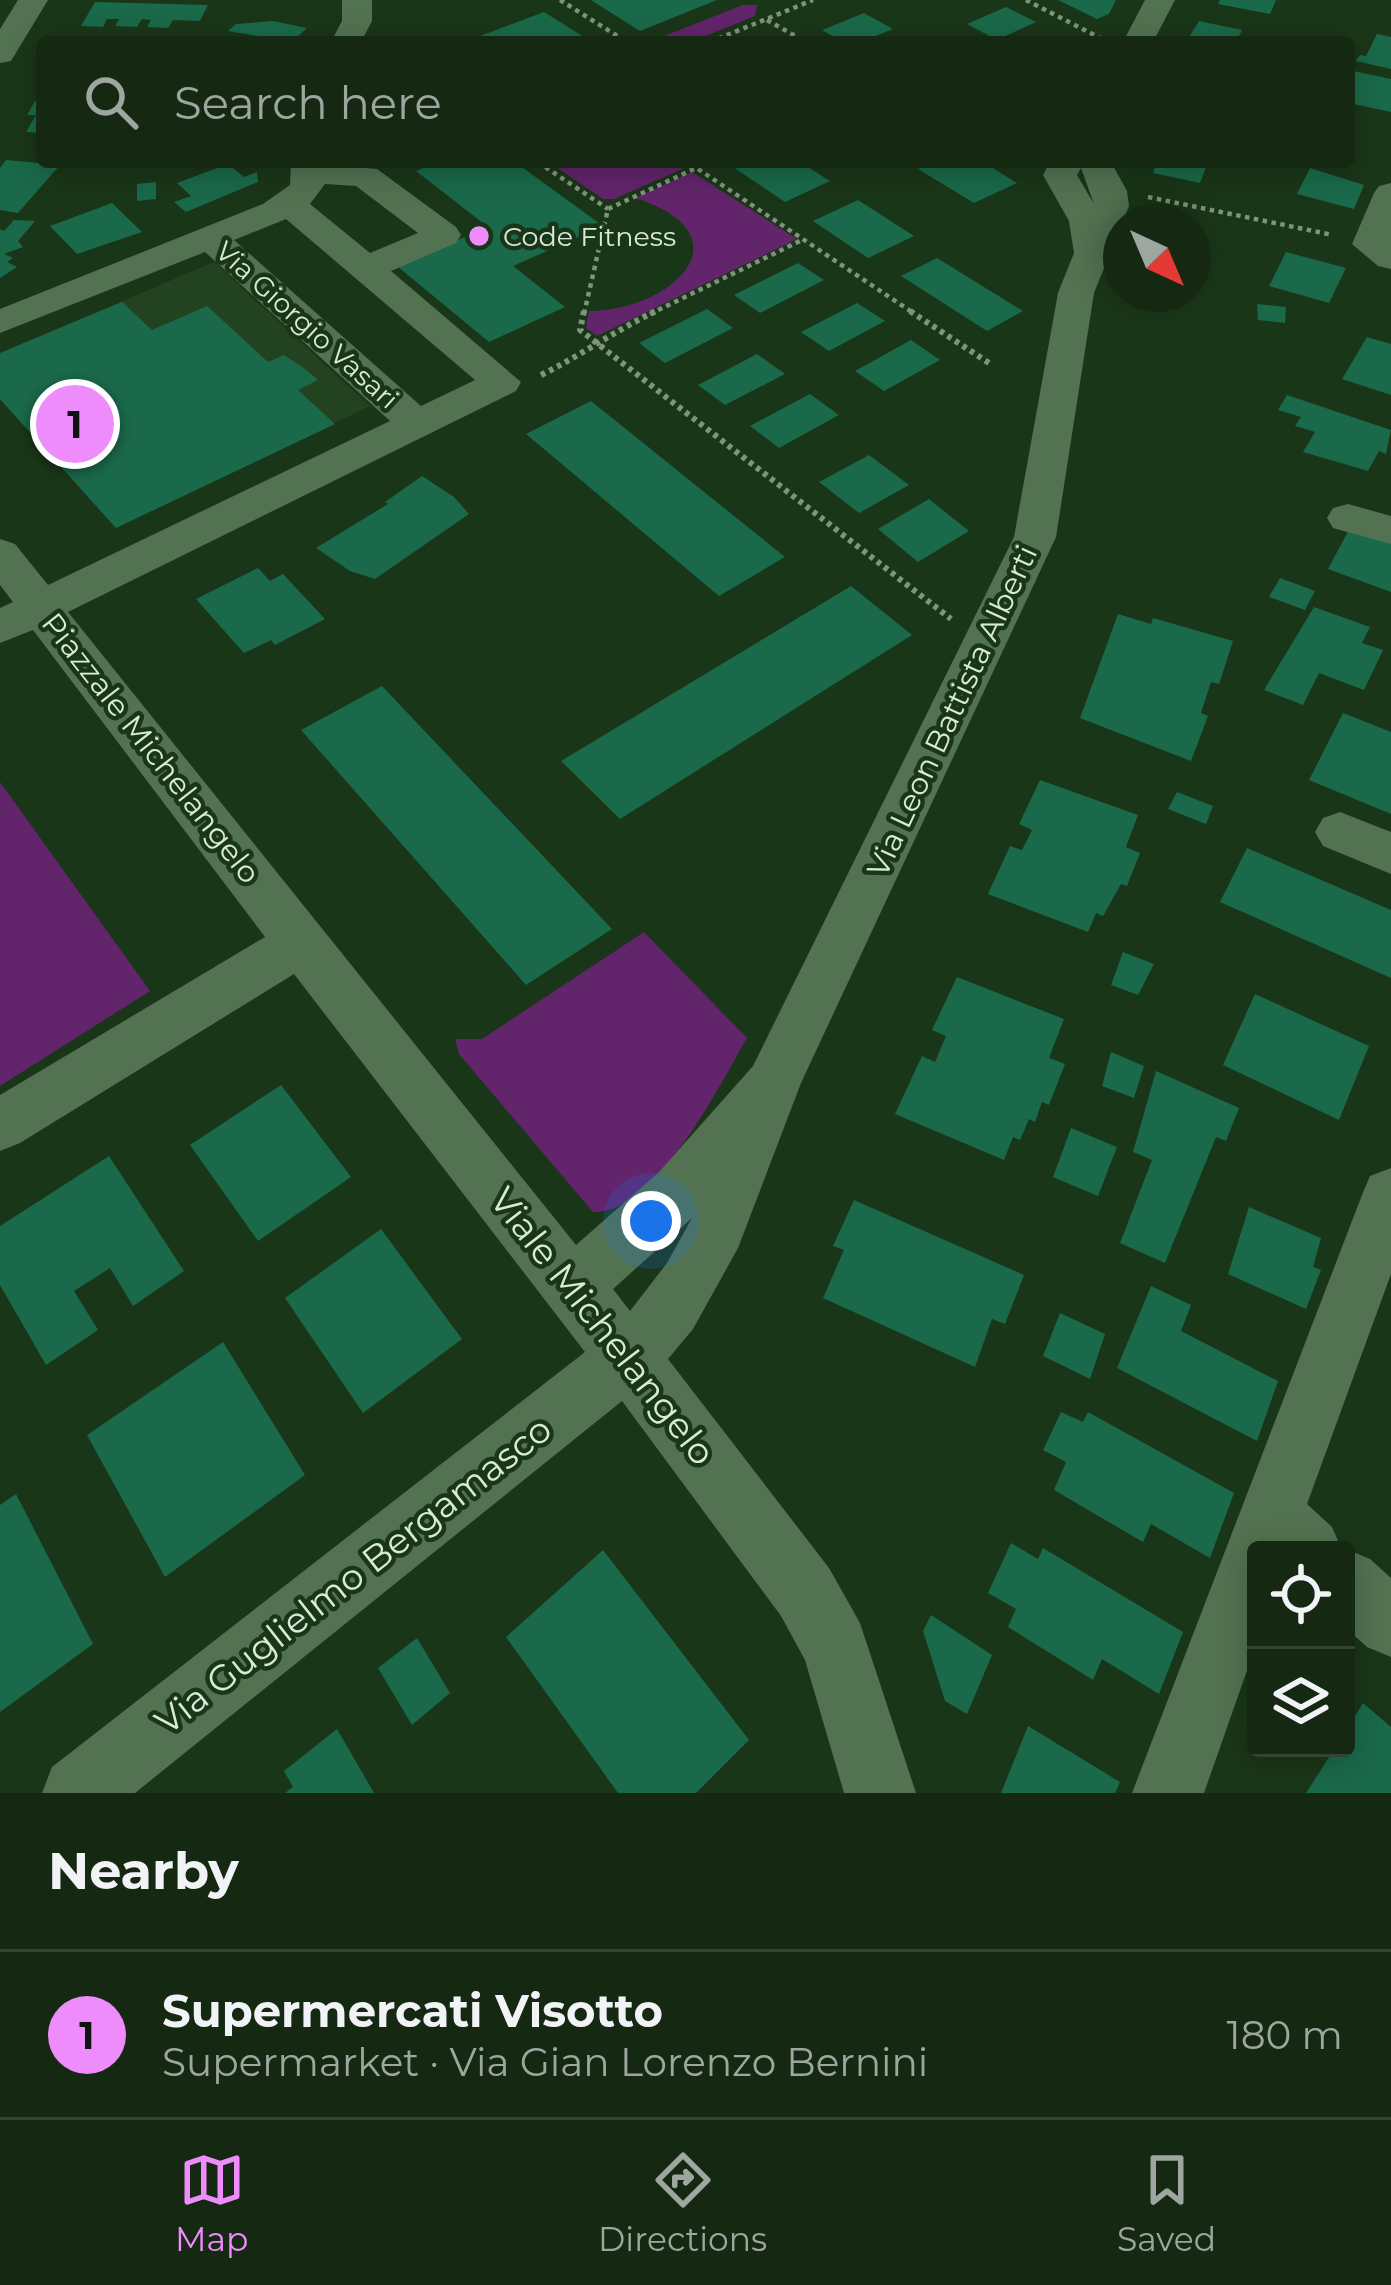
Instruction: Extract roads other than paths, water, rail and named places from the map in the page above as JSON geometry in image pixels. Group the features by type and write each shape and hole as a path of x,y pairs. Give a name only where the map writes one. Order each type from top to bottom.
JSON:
{"street":[{"path":"0,54 33,0"},
{"path":"349,36 357,21 357,0"},
{"path":"1141,36 1160,0"},
{"path":"0,322 289,204 305,189 309,168"},
{"path":"289,204 367,268 443,236 365,176 315,168"},
{"path":"1064,168 1060,175 1087,221 1090,250"},
{"name":"Via Leon Battista Alberti","path":"628,1357 672,1308 694,1269 755,1142 773,1083 1035,537 1076,293 1112,206 1097,168"},
{"path":"1380,251 1391,193"},
{"name":"Via Giorgio Vasari","path":"210,237 416,423 502,382 367,268"},
{"path":"21,617 416,423"},
{"path":"1348,518 1391,530"},
{"name":"Piazzale Michelangelo","path":"0,554 21,617 163,768 303,941"},
{"path":"1340,832 1391,854"},
{"path":"0,1125 303,941"},
{"name":"Viale Michelangelo","path":"303,941 805,1592 836,1647 872,1764"},
{"name":"Via Leon Battista Alberti","path":"570,1284 619,1252 659,1216 773,1083"},
{"path":"1273,1541 1391,1195"},
{"name":"Via Guglielmo Bergamasco","path":"78,1793 628,1357"},
{"path":"1355,1591 1391,1623"},
{"path":"1168,1793 1247,1604"}],"place":[{"name":"Code Fitness","path":"479,236"},
{"name":"Supermercati Visotto","path":"75,424"}]}
